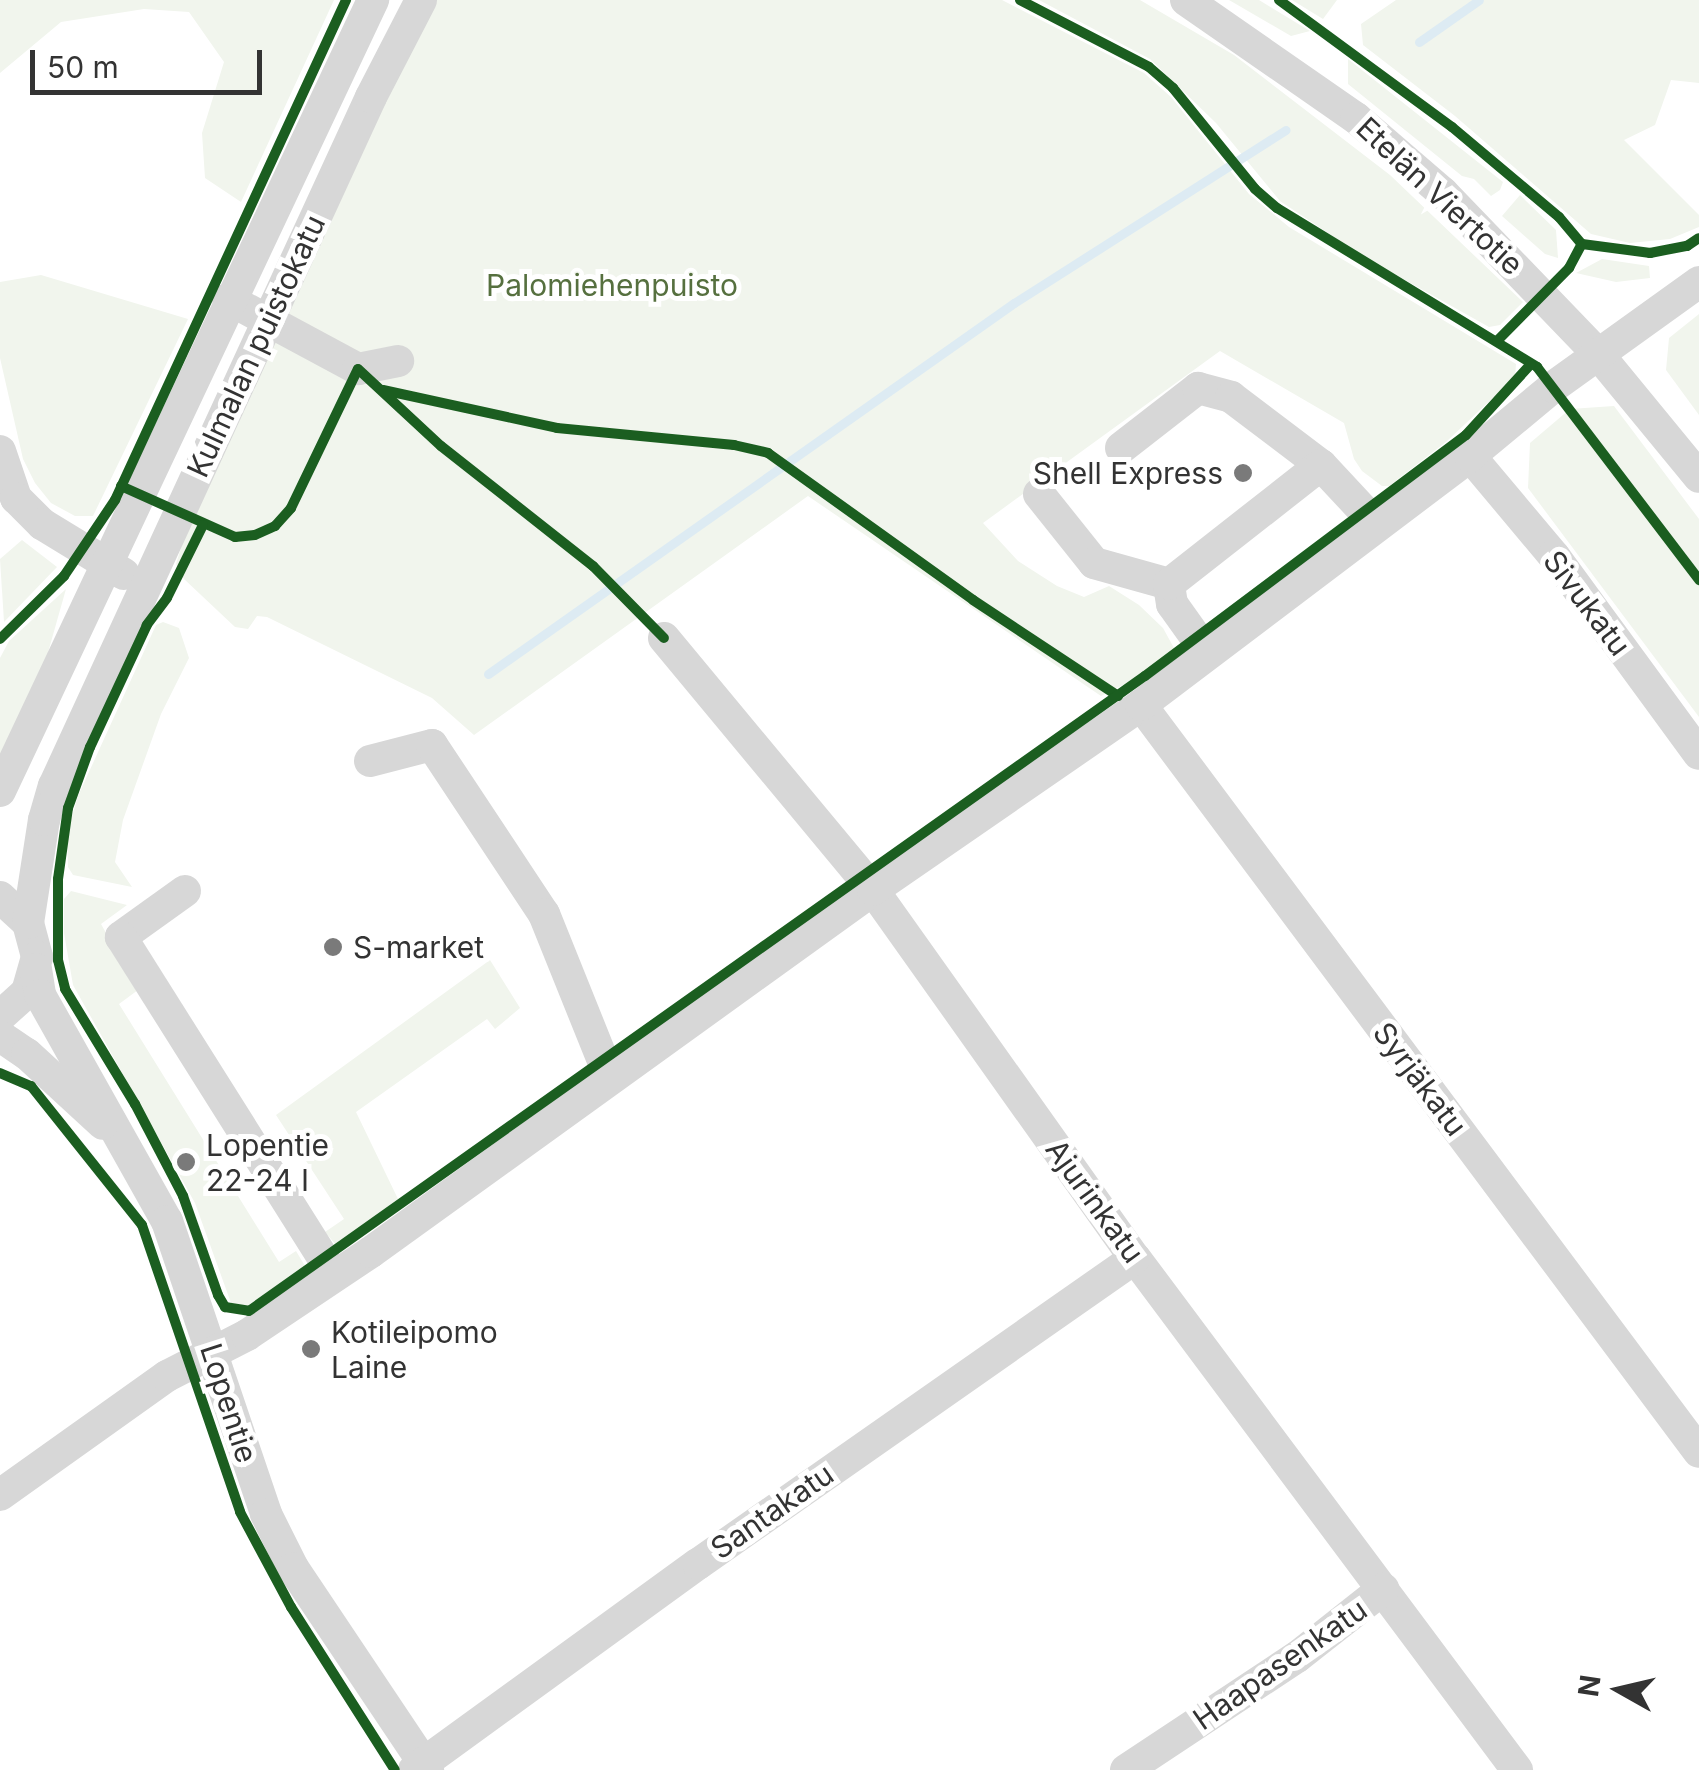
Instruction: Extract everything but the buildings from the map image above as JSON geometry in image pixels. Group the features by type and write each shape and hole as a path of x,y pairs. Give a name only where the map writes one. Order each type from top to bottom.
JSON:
{"street":[{"name":"Kulmalan puistokatu","path":"0,791 228,299 373,0"},
{"name":"Kulmalan puistokatu","path":"36,968 36,945 28,923 44,820 54,786 421,0"},
{"name":"Etelän Viertotie","path":"1186,0 1356,118 1443,193 1598,354 1699,477"},
{"path":"0,1495 168,1376 212,1354 334,1275 873,890 1141,705 1598,354 1699,282"},
{"path":"228,299 358,370 398,361"},
{"path":"1121,448 1198,388 1231,397 1321,464 1377,524"},
{"path":"0,451 16,498 42,524 145,586"},
{"name":"Sivukatu","path":"1470,456 1554,556 1699,754"},
{"path":"1169,584 1321,464"},
{"path":"1039,494 1094,564 1169,584"},
{"path":"1169,584 1172,604 1207,653"},
{"name":"Ajurinkatu","path":"664,638 873,890 1135,1258 1518,1770"},
{"name":"Syrjäkatu","path":"1141,705 1699,1452"},
{"path":"370,761 432,745 544,914 603,1061 615,1076"},
{"path":"184,891 122,937 334,1275"},
{"path":"0,897 28,923"},
{"path":"0,1016 27,992 36,968"},
{"name":"Lopentie","path":"36,968 40,995 80,1059 119,1139 167,1220 266,1514 293,1568 422,1768"},
{"name":"Lopentie","path":"0,1036 27,1054 119,1139"},
{"name":"Santakatu","path":"422,1768 698,1564 1135,1258"},
{"name":"Haapasenkatu","path":"1126,1770 1296,1658 1383,1590"}],"green space":[{"path":"0,0 334,0 241,202 205,178 202,133 224,62 189,12 144,9 61,22 0,73"},
{"name":"Palomiehenpuisto","path":"437,0 1002,0 1144,73 1171,97 1249,194 1289,227 1516,364 1515,377 1446,442 1389,486 1382,486 1362,471 1354,459 1344,423 1220,351 983,523 1018,561 1057,586 1084,597 1109,586 1139,605 1163,628 1174,648 1143,675 1101,696 808,496 474,735 432,698 267,617 257,616 248,629 235,627 184,579 176,564 190,519 403,61"},
{"path":"1039,0 1140,0 1234,55 1390,175 1523,302 1500,325 1489,327 1364,257 1280,201 1216,123 1150,59"},
{"path":"1229,0 1259,0 1310,31 1291,36"},
{"path":"1292,0 1337,0 1323,19"},
{"path":"1396,0 1699,0 1699,83 1671,80 1655,125 1624,140 1699,215 1699,227 1670,239 1630,243 1591,234 1455,116 1363,45 1361,24"},
{"path":"1348,59 1503,182 1500,190 1491,196 1474,179 1462,176 1348,84"},
{"path":"1520,195 1556,230 1558,258 1545,254 1502,216"},
{"path":"1602,259 1649,266 1650,278 1616,282 1576,273"},
{"path":"41,275 188,319 93,516 75,516 51,503 35,483 23,459 0,358 0,282"},
{"path":"1699,314 1699,415 1666,370 1669,338"},
{"path":"1614,406 1699,519 1699,717 1528,488 1530,443 1570,409"},
{"path":"22,540 57,567 4,622 0,559"},
{"path":"66,589 47,656 0,763 0,658 9,641"},
{"path":"163,622 179,628 189,658 161,714 123,820 115,862 132,887 73,875 68,867 67,833 78,796 156,625"},
{"path":"71,891 127,905 101,924 138,990 119,1004 279,1262 296,1251 305,1266 247,1306 231,1303 195,1203 73,985 64,933 64,899"},
{"path":"490,960 520,1008 495,1029 487,1019 356,1112 398,1199 336,1245 325,1232 344,1219 276,1115"}],"waterway":[{"path":"1419,42 1479,0"},
{"path":"488,674 1014,303 1286,130"}],"cycle path":[{"path":"0,639 64,576 115,500 346,0"},
{"path":"1020,0 1149,67 1173,88 1255,189 1277,208 1537,367 1699,580"},
{"path":"1279,0 1452,127 1559,217 1582,244"},
{"path":"1497,341 1569,268 1582,244 1650,253 1687,246 1699,238"},
{"path":"203,525 167,598 147,625 90,747 68,808 58,879 58,960 65,989 135,1104 183,1196 218,1295 225,1307 249,1311 1145,676 1466,435 1531,364"},
{"path":"121,486 235,537 255,535 275,526 291,508 358,369 441,446 593,566 664,638"},
{"path":"383,390 557,428 734,445 768,453 973,600 1118,696"},
{"path":"0,1073 31,1086 142,1225 240,1512 291,1607 395,1770"}],"place":[{"name":"Shell Express","path":"1243,473"},
{"name":"S-market","path":"333,947"},
{"name":"Lopentie 22-24 I","path":"186,1162"},
{"name":"Kotileipomo Laine","path":"311,1349"}]}
